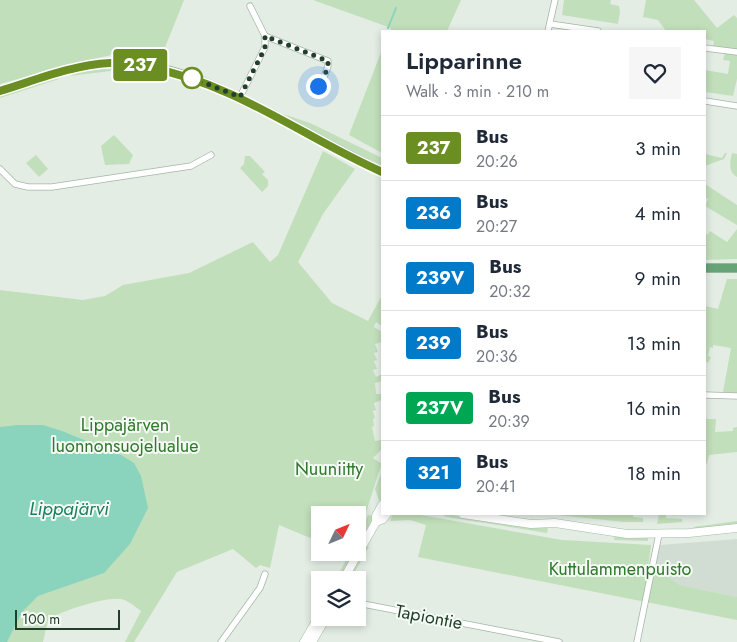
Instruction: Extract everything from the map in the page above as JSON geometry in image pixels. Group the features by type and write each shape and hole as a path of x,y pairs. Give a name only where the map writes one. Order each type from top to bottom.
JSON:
{"main road":[{"path":"0,91 61,72 111,63 129,64 186,76 240,97 381,171"},
{"path":"706,268 737,268"}],"street":[{"path":"548,30 555,0"},
{"path":"240,97 265,48 265,36 250,6"},
{"path":"550,24 591,30"},
{"path":"265,36 328,61 321,86 318,86"},
{"path":"706,48 737,52"},
{"path":"706,101 737,106"},
{"path":"0,169 15,184 28,187 52,187 191,166 211,155"},
{"path":"706,395 737,396"},
{"path":"348,571 376,522 376,516 381,507"},
{"path":"376,522 386,515"},
{"path":"471,515 531,524 555,523 626,534 659,534 737,528"},
{"path":"637,642 659,534"},
{"path":"221,642 260,588 265,574"},
{"name":"Tapiontie","path":"366,605 559,642"},
{"path":"304,642 313,626"},
{"path":"312,642 321,626"}],"shaded area":[{"path":"737,539 737,597 678,585 656,568 660,545"}],"green space":[{"path":"0,0 184,0 162,55 140,50 125,52 67,65 0,84"},
{"path":"313,0 461,0 447,30 390,30 391,28"},
{"path":"564,0 611,0 610,4 619,6 618,24 562,15"},
{"path":"646,0 694,0 717,28 734,15 737,18 737,49 713,47 714,41 706,39 706,30 665,30 658,20 643,17"},
{"path":"725,52 737,54 737,79 733,96 706,92 706,70 728,74 730,61 723,60"},
{"path":"381,53 381,152 349,135"},
{"path":"111,68 140,70 159,74 156,78 111,71 70,76 79,72"},
{"path":"57,77 59,79 0,98 0,94"},
{"path":"277,112 310,123 381,158 381,165"},
{"path":"114,135 133,155 129,164 105,165 101,146"},
{"name":"Lippajärven luonnonsuojelualue","path":"323,151 355,169 323,214 298,262 332,303 368,321 381,297 381,325 376,322 374,327 381,331 381,342 375,344 378,352 374,353 377,360 374,361 377,369 373,370 376,377 381,374 381,381 375,383 376,394 381,394 381,400 374,403 376,410 373,411 375,418 373,419 374,426 372,427 375,441 381,440 381,450 373,458 381,463 381,467 366,512 366,506 311,506 311,538 279,525 270,568 260,565 256,568 233,549 177,572 134,642 125,642 141,611 126,601 113,599 83,605 54,616 48,620 43,642 0,642 0,290 83,300 105,296 123,285 189,273 253,242 270,262 278,255"},
{"path":"727,153 724,159 706,166 706,154 722,158"},
{"path":"732,153 737,154 737,177 731,170"},
{"path":"36,155 48,169 39,177 26,163"},
{"path":"245,156 250,156 265,172 262,174 268,180 268,186 262,192 240,168 244,164"},
{"path":"706,185 737,205 737,225 706,207 708,199 706,198"},
{"path":"737,229 737,259 706,260 706,234 710,231 727,242"},
{"path":"727,279 737,279 737,393 723,392 731,348 713,345 713,348 710,347 708,356 711,357 708,363 706,362 706,306 718,309"},
{"path":"706,419 716,419 715,432 733,431 733,428 737,427 737,452 709,455 707,464"},
{"path":"381,474 380,503 375,489"},
{"path":"368,515 374,516 366,531"},
{"name":"Kuttulammenpuisto","path":"393,515 421,515 562,540 651,545 648,568 656,568 679,585 737,597 737,620 418,557 426,525 410,520 390,521"},
{"path":"452,515 531,527 548,527 547,533 444,516"},
{"path":"558,515 633,515 633,517 643,518 643,522 624,522"},
{"path":"659,515 666,515 666,518 682,519 682,522 657,524"},
{"path":"737,521 737,524 694,529 693,527"},
{"path":"615,535 648,538 648,541 614,540"},
{"path":"346,561 349,561 343,571 340,571"},
{"path":"358,561 361,561 355,571 352,571"}],"water":[{"name":"Lippajärvi","path":"43,425 62,431 121,455 134,463 141,476 148,508 130,544 104,573 38,596 22,612 7,642 0,642 0,427"}],"waterway":[{"path":"388,28 396,8"}],"bus line":[{"name":"237","path":"0,91 86,66 111,63 162,70 186,76 240,97 381,171"}],"route":[{"path":"192,78 240,97 248,78 265,48 265,36 282,41 328,61 321,86 318,86"}],"park label":[{"name":"Nuuniitty","path":"329,469"}]}
